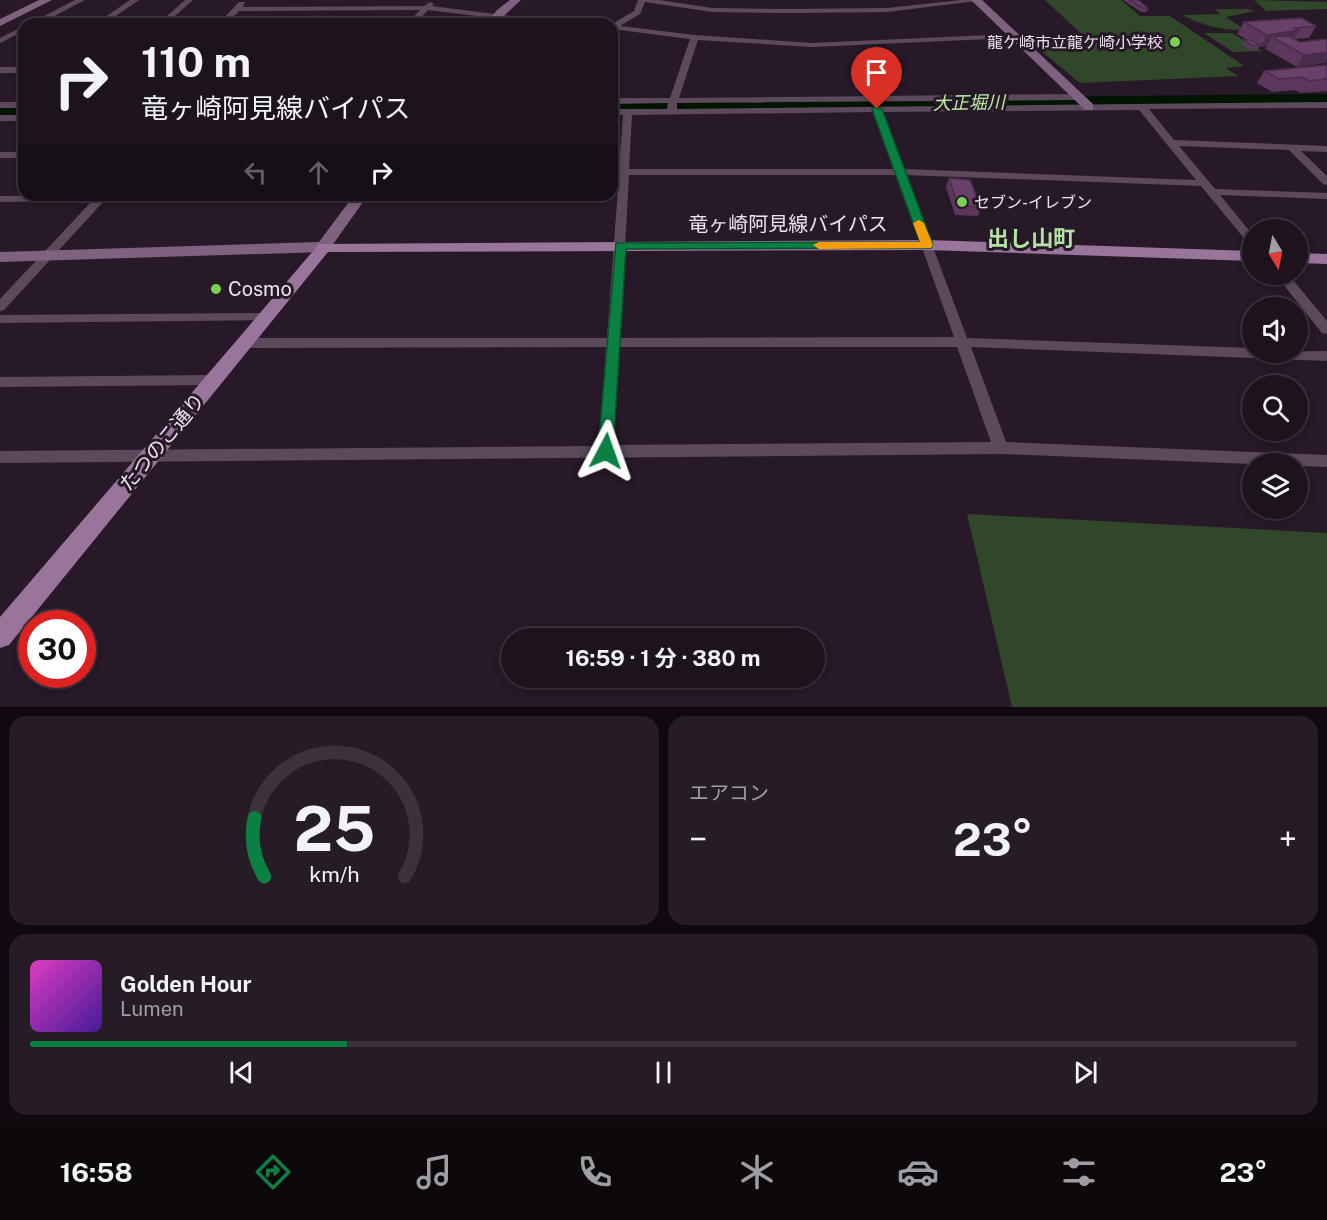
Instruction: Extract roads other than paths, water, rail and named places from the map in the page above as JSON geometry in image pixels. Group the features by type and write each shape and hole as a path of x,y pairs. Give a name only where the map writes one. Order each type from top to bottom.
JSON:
{"main road":[{"name":"竜ヶ崎阿見線バイパス","path":"324,247 927,245 1242,256"},
{"name":"たつのこ通り","path":"0,636 324,247"},
{"path":"1308,258 1327,259"}],"street":[{"path":"0,22 47,0"},
{"path":"45,18 81,0"},
{"path":"108,18 135,0"},
{"path":"169,18 189,0"},
{"path":"228,18 247,0"},
{"path":"416,18 425,8 437,0"},
{"path":"495,18 516,0"},
{"path":"618,23 637,12 644,0 711,10 791,11 887,10 981,0"},
{"path":"976,0 1089,107"},
{"path":"778,1 791,11"},
{"path":"237,9 425,8 516,18"},
{"path":"618,28 696,38 812,45 1012,36"},
{"path":"0,40 18,31"},
{"path":"672,106 696,38"},
{"path":"0,70 18,70"},
{"path":"618,112 672,106 1078,97"},
{"path":"618,101 672,106 877,109 1327,105"},
{"path":"0,105 18,105"},
{"path":"1142,107 1242,229"},
{"path":"877,109 1001,448"},
{"path":"606,451 620,246 618,172 628,111"},
{"path":"0,118 18,118"},
{"path":"1172,143 1327,149"},
{"path":"1292,148 1327,182"},
{"path":"0,155 18,154"},
{"path":"618,172 899,172 1327,196"},
{"path":"0,199 18,199"},
{"path":"0,308 98,201"},
{"path":"0,257 324,247 357,201"},
{"path":"1290,285 1327,330"},
{"path":"0,319 267,316"},
{"path":"244,343 962,342 1327,356"},
{"path":"0,382 213,380"},
{"path":"0,457 1001,448 1327,461"}],"waterway":[{"name":"大正堀川","path":"618,107 1327,100"},
{"name":"大正堀川","path":"0,114 18,113"}],"place":[{"name":"龍ケ崎市立龍ケ崎小学校","path":"1175,42"},
{"name":"セブン-イレブン","path":"962,202"},
{"name":"Cosmo","path":"216,289"}],"district":[{"name":"出し山町","path":"1031,238"}]}
